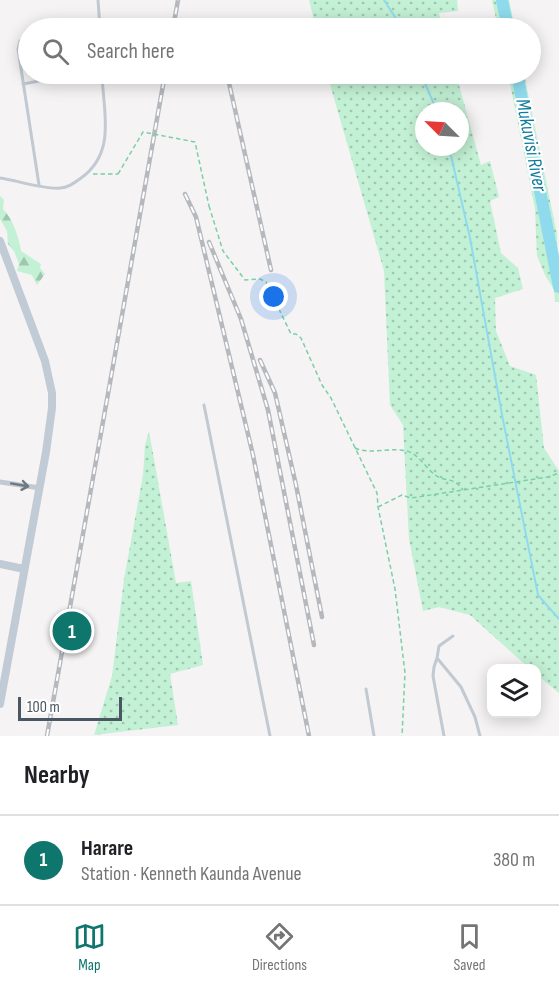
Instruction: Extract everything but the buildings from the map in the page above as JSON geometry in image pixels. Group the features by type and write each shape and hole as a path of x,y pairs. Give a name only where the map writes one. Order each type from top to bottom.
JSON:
{"main road":[{"path":"0,241 45,361 52,393 51,424 0,704"},
{"path":"0,564 24,568"}],"street":[{"path":"0,482 40,488"}],"lane":[{"path":"98,0 99,18"},
{"path":"23,84 39,185"},
{"path":"0,177 62,188 73,184 86,174 95,164 106,138 103,84"},
{"path":"204,405 270,736"},
{"path":"444,736 433,676 439,646 453,636"},
{"path":"437,658 461,687 475,717 480,736"},
{"path":"366,689 374,736"}],"path":[{"path":"86,174 111,172 118,174 143,132 195,142 209,206 226,256 245,280 262,279 266,282 291,334 296,334 301,338 322,386 377,493 395,589 405,673 402,736"},
{"path":"354,448 366,452 389,448 410,451 437,476 457,482 464,491"},
{"path":"378,507 402,495 411,498 464,491 548,477 559,473"}],"green space":[{"path":"309,0 457,0 458,11 439,13 440,18 314,18"},
{"path":"492,0 509,0 513,18 496,18"},
{"path":"330,84 459,84 464,102 415,102 415,156 469,156 469,121 481,165 490,161 499,197 490,201 501,253 518,268 523,289 495,298 496,331 510,366 536,375 544,448 559,471 559,693 541,678 541,664 525,664 470,615 439,607 423,611 409,539 403,425 390,405 384,271"},
{"path":"510,84 526,84 557,234 559,302 555,302 554,289 537,256 535,209"},
{"path":"0,196 4,200 3,209 15,229 21,251 41,264 40,268 45,274 37,285 32,275 17,271 19,264 14,251 8,244 7,231 0,219"},
{"path":"149,431 176,583 191,581 203,665 170,674 178,725 94,735 112,676 124,579"}],"waterway":[{"path":"384,0 396,18"},
{"name":"Mukuvisi River","path":"502,0 506,18"},
{"path":"425,84 433,102"},
{"name":"Mukuvisi River","path":"519,84 559,287"},
{"path":"451,156 470,238 538,595 559,619"}],"railway":[{"path":"175,18 178,0"},
{"path":"47,736 163,84"},
{"path":"229,84 271,270"},
{"path":"185,194 196,217 253,455 309,736"},
{"path":"209,242 241,319 268,410 314,645"},
{"path":"260,360 275,393 322,617"}],"place":[{"name":"Harare","path":"72,631"}]}
